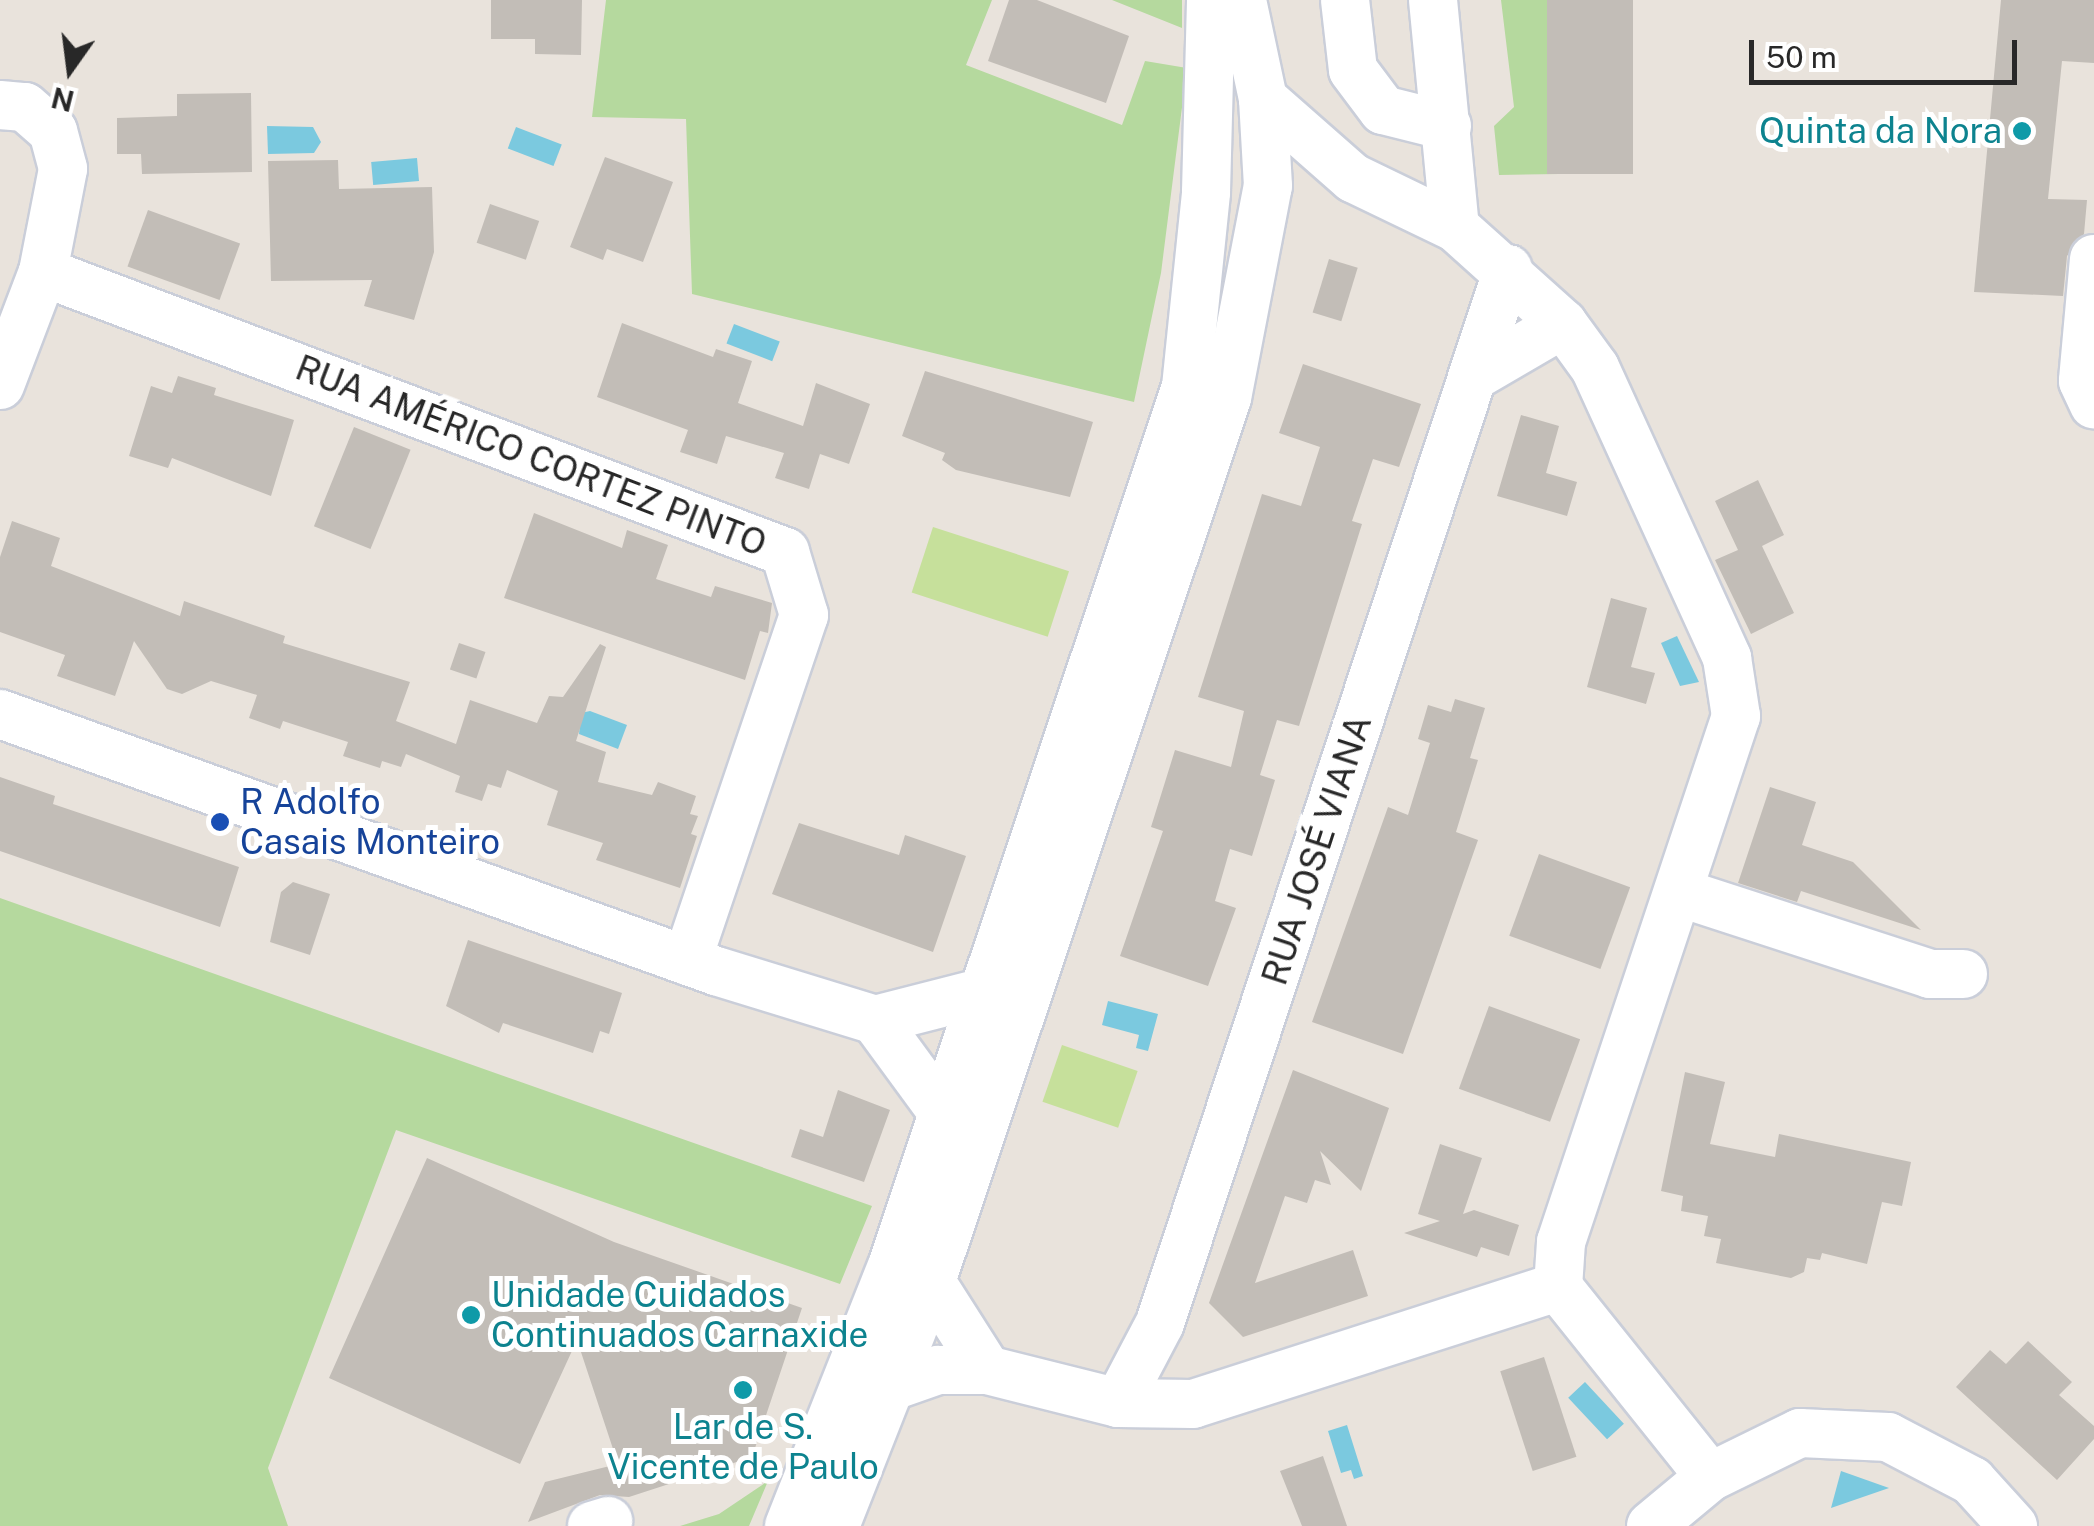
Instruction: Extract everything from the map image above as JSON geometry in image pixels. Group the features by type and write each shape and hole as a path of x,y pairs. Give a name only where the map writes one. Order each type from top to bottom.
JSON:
{"street":[{"path":"789,1526 855,1370 1186,388 1206,192 1206,64 1211,0"},
{"path":"835,1526 895,1385 931,1282 1228,398 1268,186 1263,100 1242,0"},
{"path":"1346,0 1352,70 1383,110 1447,126"},
{"path":"1433,0 1455,228"},
{"path":"1206,64 1268,186"},
{"path":"1263,100 1354,178 1455,228 1508,270 1564,324 1594,368 1728,658 1736,716 1561,1242 1558,1287 1710,1477"},
{"path":"0,105 26,107 53,130 63,169 43,272 0,386"},
{"path":"1268,186 1354,178"},
{"path":"2094,260 2083,381 2094,404"},
{"name":"RUA JOSÉ VIANA","path":"1118,1403 1160,1323 1508,270"},
{"name":"RUA AMÉRICO CORTEZ PINTO","path":"43,272 784,552 804,615 688,961"},
{"path":"1474,376 1564,324"},
{"path":"0,714 688,961 875,1020 984,992"},
{"path":"1678,892 1930,974 1964,974"},
{"path":"875,1020 944,1113"},
{"path":"931,1282 986,1370"},
{"path":"895,1385 938,1370 986,1370 1118,1403 1193,1404 1558,1287"},
{"path":"1160,1323 1193,1404"},
{"path":"1651,1526 1710,1477 1800,1434 1888,1437 1972,1481 2013,1526"}],"green space":[{"path":"606,0 992,0 966,65 1122,125 1145,61 1187,68 1161,273 1134,402 692,294 686,119 592,117"},
{"path":"1112,0 1182,0 1182,28"},
{"path":"1501,0 1547,0 1559,174 1499,175 1494,126 1514,107"},
{"path":"933,527 1069,571 1048,637 912,593"},
{"path":"0,898 872,1206 840,1284 396,1130 268,1468 288,1526 0,1526"},
{"path":"1062,1045 1138,1071 1118,1128 1042,1102"},
{"path":"768,1481 749,1526 680,1526 719,1514"}],"water":[{"path":"267,126 313,127 321,142 314,153 268,154"},
{"path":"516,127 562,145 554,166 508,148"},
{"path":"417,158 419,181 373,185 371,162"},
{"path":"734,324 780,342 772,361 726,344"},
{"path":"1677,636 1699,682 1680,686 1661,643"},
{"path":"590,711 627,725 618,749 579,734 581,713"},
{"path":"1108,1001 1158,1014 1148,1051 1136,1048 1139,1035 1102,1025"},
{"path":"1585,1382 1624,1424 1607,1439 1568,1398"},
{"path":"1347,1425 1363,1476 1354,1479 1351,1470 1341,1473 1328,1431"},
{"path":"1841,1471 1889,1488 1831,1508"}],"building":[{"path":"491,0 582,0 581,55 535,54 535,39 491,39"},
{"path":"1009,0 1037,0 1129,36 1106,103 988,61"},
{"path":"1547,0 1633,0 1633,174 1547,174"},
{"name":"Quinta da Nora","path":"2001,0 2094,0 2094,63 2062,61 2048,199 2087,200 2084,234 2067,256 2063,296 1974,292"},
{"path":"251,93 252,172 142,174 141,154 117,154 117,118 177,116 177,94"},
{"path":"605,157 673,182 643,262 607,249 603,260 570,247"},
{"path":"338,160 339,189 432,187 434,252 414,320 364,306 372,280 271,281 268,161"},
{"path":"490,204 539,221 526,260 477,243"},
{"path":"148,210 240,244 220,300 127,266"},
{"path":"1329,259 1358,268 1341,321 1313,313"},
{"path":"622,323 713,357 716,349 752,361 738,403 803,426 816,383 870,404 849,464 820,454 809,489 775,478 784,453 726,436 717,464 680,452 688,430 597,397"},
{"path":"1303,364 1421,404 1399,467 1373,459 1352,521 1362,524 1299,726 1277,720 1260,775 1275,780 1252,856 1230,849 1215,901 1236,908 1208,986 1120,956 1163,831 1151,827 1175,750 1231,767 1244,711 1198,697 1262,494 1301,506 1320,447 1279,433"},
{"path":"925,371 1093,422 1070,497 956,470 942,460 945,453 902,436"},
{"path":"178,376 216,388 214,395 294,420 271,496 172,458 168,468 129,456 151,386 172,393"},
{"path":"1521,415 1559,426 1546,473 1577,482 1567,516 1497,496"},
{"path":"354,427 411,450 370,549 314,526"},
{"path":"1758,480 1784,535 1762,546 1794,613 1751,634 1715,560 1738,550 1715,501"},
{"path":"534,513 622,548 627,530 668,545 656,579 711,597 715,586 772,603 768,633 760,631 745,680 504,598"},
{"path":"12,521 60,538 51,566 180,616 184,601 285,636 283,643 410,682 396,721 456,744 470,700 537,723 549,696 563,697 600,644 606,647 576,741 606,752 598,782 652,795 658,782 696,796 690,814 698,816 691,834 697,836 680,888 596,860 603,843 547,825 558,791 507,770 501,788 488,784 482,801 455,792 460,776 406,754 401,767 382,761 380,768 343,756 348,742 283,721 280,729 249,718 257,695 211,681 182,694 167,689 134,641 115,696 57,676 65,655 0,632 0,557"},
{"path":"1611,598 1647,608 1631,667 1655,673 1646,704 1587,687"},
{"path":"459,643 485,652 476,679 450,669"},
{"path":"1455,699 1485,708 1470,758 1478,760 1456,832 1478,840 1403,1054 1312,1022 1388,807 1408,815 1430,743 1418,739 1428,705 1451,712"},
{"path":"0,777 55,796 53,804 239,867 220,927 0,851"},
{"path":"1770,787 1816,802 1802,845 1853,862 1921,930 1801,891 1797,902 1738,883"},
{"path":"799,823 899,855 905,835 966,856 933,952 772,894"},
{"path":"1539,854 1630,887 1600,969 1509,936"},
{"path":"293,882 330,894 310,955 270,942 281,892"},
{"path":"468,940 622,993 609,1034 600,1031 593,1053 503,1023 499,1033 446,1006"},
{"path":"1489,1006 1580,1039 1550,1122 1459,1089"},
{"path":"1293,1070 1389,1108 1361,1191 1320,1151 1331,1185 1315,1180 1307,1203 1285,1196 1255,1283 1353,1250 1368,1296 1243,1337 1209,1303"},
{"path":"1685,1072 1725,1082 1710,1144 1775,1157 1779,1134 1911,1162 1902,1206 1882,1202 1867,1264 1822,1253 1820,1260 1807,1258 1804,1272 1791,1278 1716,1263 1721,1239 1704,1236 1708,1216 1681,1211 1683,1196 1661,1191"},
{"path":"838,1090 890,1110 864,1182 791,1157 800,1129 823,1137"},
{"path":"1440,1144 1482,1158 1463,1214 1474,1210 1519,1225 1509,1256 1481,1247 1477,1257 1404,1233 1440,1221 1418,1214"},
{"path":"427,1158 614,1242 802,1308 752,1457 629,1497 600,1495 528,1522 545,1482 618,1464 577,1340 520,1464 329,1378"},
{"path":"2028,1341 2072,1382 2059,1395 2094,1426 2094,1439 2057,1480 1956,1387 1990,1350 2006,1364"},
{"path":"1544,1357 1576,1457 1533,1471 1500,1371"},
{"path":"1323,1456 1347,1526 1302,1526 1280,1471"}],"place":[{"name":"Quinta da Nora","path":"2022,131"},
{"name":"R Adolfo Casais Monteiro","path":"220,822"},
{"name":"Unidade Cuidados Continuados Carnaxide","path":"471,1315"},
{"name":"Lar de S. Vicente de Paulo","path":"743,1390"}]}
